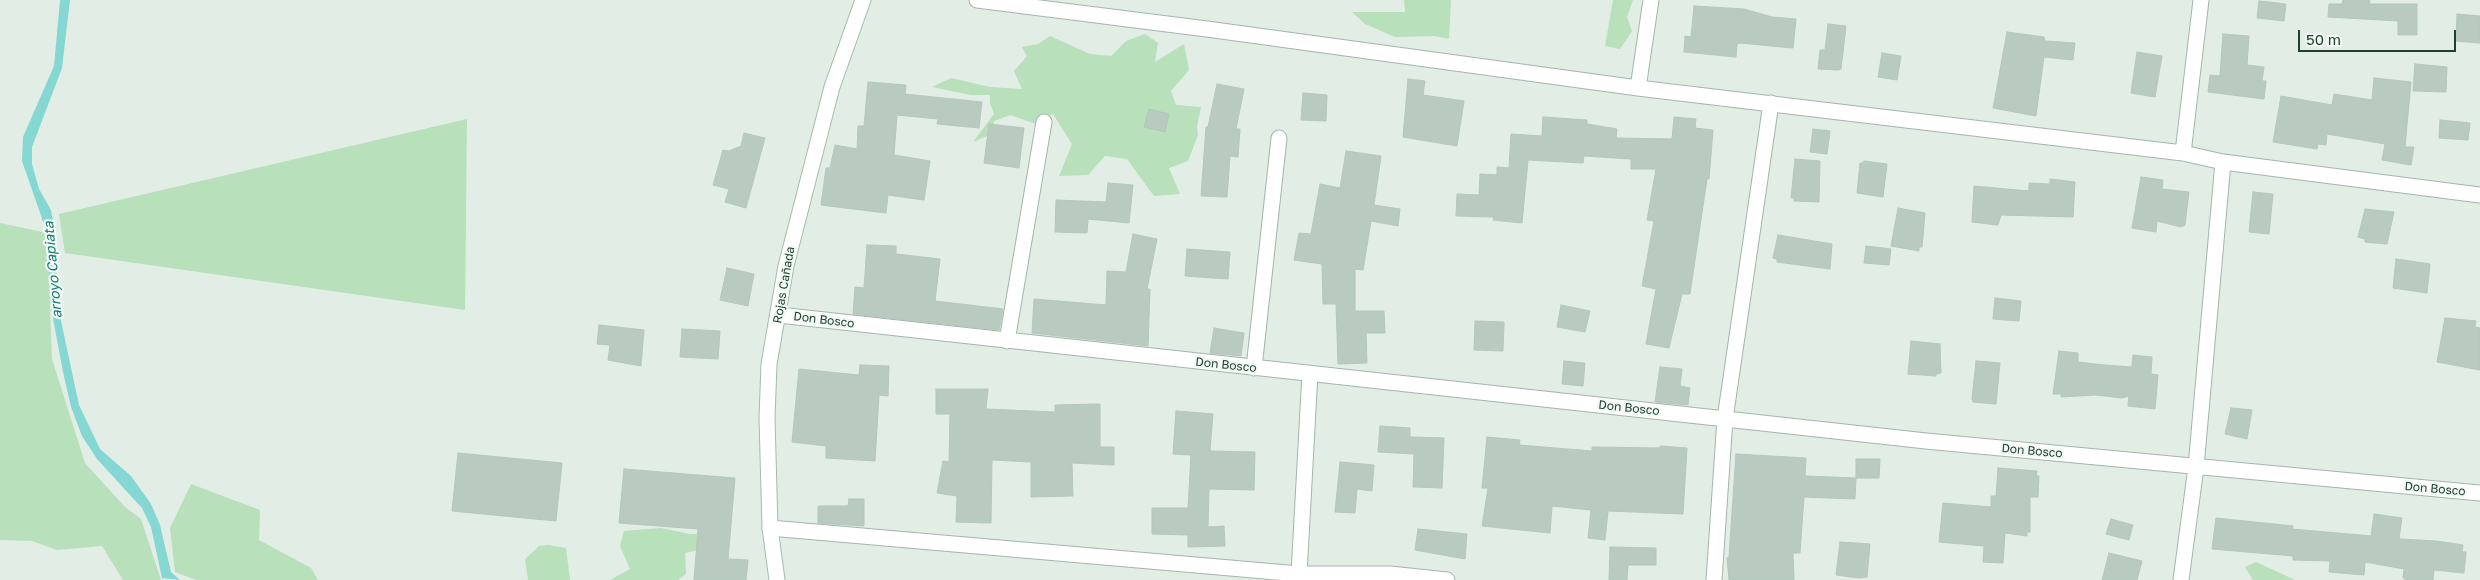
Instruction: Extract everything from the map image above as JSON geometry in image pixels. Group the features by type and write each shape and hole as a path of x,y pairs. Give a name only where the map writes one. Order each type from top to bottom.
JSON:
{"street":[{"name":"Rojas Cañada","path":"777,580 770,528 767,418 769,373 786,266 829,96 863,0"},
{"path":"977,0 1207,29 1638,88 2183,153 2223,162 2480,194"},
{"path":"1638,88 1652,0"},
{"path":"2183,153 2201,0"},
{"path":"1714,580 1725,418 1771,103"},
{"path":"1006,342 1044,122"},
{"path":"1254,368 1279,138"},
{"path":"2181,580 2196,467 2223,162"},
{"name":"Don Bosco","path":"779,315 1006,342 1310,373 1935,442 2480,493"},
{"path":"1300,574 1310,373"},
{"path":"770,528 1300,574 1390,574 1447,580"}],"green space":[{"path":"1404,0 1451,0 1449,39 1434,36 1395,37 1365,24 1352,12 1405,12"},
{"path":"1613,0 1633,0 1627,17 1632,31 1620,49 1605,46"},
{"path":"1145,34 1158,43 1155,62 1184,44 1189,70 1171,91 1176,105 1201,107 1197,126 1198,135 1188,161 1169,168 1180,194 1154,196 1127,159 1105,156 1088,175 1059,176 1072,144 1053,114 1039,118 1039,125 1010,115 994,121 992,134 973,142 994,114 990,103 990,95 971,95 932,87 951,78 990,87 1022,89 1014,71 1027,56 1022,47 1038,44 1050,36 1090,54 1111,56 1126,41"},
{"path":"467,119 465,310 65,253 59,214"},
{"path":"0,223 47,233 52,359 85,463 125,507 141,519 161,580 123,580 102,546 57,550 32,541 0,540"},
{"path":"191,484 260,510 259,540 311,568 318,580 196,580 175,572 170,528"},
{"path":"661,528 690,534 708,534 711,547 685,553 686,574 678,580 610,580 630,569 620,546 624,531"},
{"path":"548,545 566,548 570,580 528,580 525,559 539,546"},
{"path":"2256,562 2295,580 2253,580 2245,567"}],"water":[{"name":"arroyo Capiata","path":"60,0 70,0 62,68 32,147 32,164 39,189 51,210 55,234 57,302 79,405 100,449 131,476 151,504 160,525 171,572 180,580 162,578 151,527 142,508 97,459 82,436 71,407 63,372 50,302 47,233 22,161 23,137 54,66"}],"building":[{"path":"2343,0 2370,0 2369,4 2417,4 2417,35 2398,35 2398,21 2328,17 2329,4 2342,4"},
{"path":"2259,1 2286,4 2284,21 2257,18"},
{"path":"1694,6 1744,9 1772,17 1796,19 1793,48 1740,43 1737,44 1736,57 1684,52 1685,36 1691,37"},
{"path":"2457,14 2480,16 2480,43 2456,41"},
{"path":"1828,24 1846,26 1841,69 1838,70 1818,69 1820,50 1825,50"},
{"path":"2007,32 2044,37 2045,41 2075,43 2073,60 2044,57 2036,116 1993,108"},
{"path":"2223,34 2249,36 2247,65 2264,67 2262,81 2266,81 2264,99 2208,92 2210,75 2220,76"},
{"path":"2137,52 2162,56 2155,97 2131,93"},
{"path":"1882,53 1901,56 1897,80 1878,77"},
{"path":"2415,64 2447,67 2446,92 2413,91"},
{"path":"2374,78 2411,82 2405,147 2414,147 2411,165 2382,160 2385,144 2327,134 2326,145 2318,144 2317,149 2273,142 2281,96 2332,105 2334,94 2372,100"},
{"path":"1408,79 1425,81 1423,95 1464,101 1457,146 1403,137"},
{"path":"868,82 906,85 905,94 982,102 979,128 937,124 938,119 897,115 894,155 930,161 924,200 888,195 886,213 821,205 826,168 830,168 835,145 857,149 858,126 864,126"},
{"path":"1217,84 1244,89 1236,129 1240,129 1238,157 1230,156 1227,197 1201,196 1206,127 1208,127"},
{"path":"1303,93 1327,95 1326,121 1301,120"},
{"path":"1149,109 1169,114 1165,132 1144,127"},
{"path":"1543,117 1587,120 1587,124 1617,129 1616,138 1672,139 1674,117 1696,119 1695,128 1713,130 1709,179 1707,179 1690,294 1682,294 1669,348 1646,344 1656,289 1642,286 1654,221 1647,220 1656,169 1631,169 1631,159 1584,156 1583,163 1528,160 1522,223 1493,220 1494,217 1456,216 1457,194 1479,195 1480,174 1497,175 1497,167 1509,168 1511,134 1542,136"},
{"path":"2440,120 2470,123 2468,140 2439,138"},
{"path":"989,124 1024,128 1019,168 984,163"},
{"path":"1813,129 1830,131 1827,154 1810,152"},
{"path":"744,133 765,138 746,208 725,202 729,189 713,185 723,150 729,151 741,146"},
{"path":"1346,151 1381,156 1374,205 1400,209 1398,226 1371,221 1363,270 1355,269 1355,311 1384,311 1385,333 1366,333 1367,363 1338,364 1336,304 1323,304 1322,264 1294,260 1299,233 1311,234 1320,184 1340,188"},
{"path":"1795,159 1820,161 1819,202 1794,201 1794,198 1791,198"},
{"path":"1864,161 1887,164 1883,197 1857,193 1860,163"},
{"path":"2141,177 2163,180 2162,189 2189,192 2185,225 2181,227 2157,221 2156,232 2132,228"},
{"path":"2050,179 2075,182 2073,217 2001,215 1998,225 1972,222 1974,186 2029,191 2029,183 2050,184"},
{"path":"1108,183 1133,185 1129,223 1088,219 1087,233 1055,232 1056,200 1106,202"},
{"path":"2253,192 2273,194 2269,234 2249,232"},
{"path":"1898,208 1925,213 1922,247 1919,247 1919,251 1891,246"},
{"path":"2365,209 2394,212 2387,244 2365,242 2365,239 2358,237"},
{"path":"1133,234 1157,239 1147,289 1150,289 1148,346 1032,333 1034,299 1106,305 1107,271 1126,272"},
{"path":"1778,235 1832,244 1830,269 1777,262 1777,259 1773,258"},
{"path":"867,245 896,246 896,254 940,259 935,301 1003,309 999,330 853,314 855,287 864,288"},
{"path":"1866,246 1891,249 1889,265 1864,263"},
{"path":"1187,249 1230,252 1228,279 1185,276"},
{"path":"2396,259 2430,264 2427,293 2393,288"},
{"path":"727,268 754,274 748,306 720,300"},
{"path":"1995,298 2021,301 2019,321 1993,319"},
{"path":"1561,305 1590,311 1585,332 1557,327"},
{"path":"2445,318 2476,321 2475,327 2480,328 2480,370 2437,362"},
{"path":"1475,321 1504,322 1503,351 1474,350"},
{"path":"599,325 644,330 641,366 608,360 610,345 597,344"},
{"path":"1214,328 1244,333 1241,356 1210,353"},
{"path":"682,329 720,331 718,359 680,357"},
{"path":"1911,341 1940,344 1941,373 1936,374 1936,376 1908,374"},
{"path":"2059,351 2078,353 2078,362 2132,367 2133,355 2152,357 2151,374 2158,375 2155,409 2128,406 2129,396 2122,398 2096,395 2061,397 2061,394 2053,394"},
{"path":"1564,361 1585,363 1583,386 1562,384"},
{"path":"1976,361 2000,363 1996,404 1973,402"},
{"path":"860,365 889,366 888,396 879,395 875,461 826,458 826,446 792,442 799,369 859,375"},
{"path":"1660,367 1682,369 1680,386 1690,388 1688,405 1655,402"},
{"path":"936,389 988,389 986,409 1055,412 1055,405 1100,404 1100,447 1114,447 1114,465 1072,463 1073,496 1031,497 1031,462 992,460 991,523 956,522 957,496 937,493 943,461 949,462 950,414 936,414"},
{"path":"2231,408 2252,410 2247,439 2225,434"},
{"path":"1176,411 1213,414 1210,451 1255,452 1254,490 1209,489 1208,527 1224,526 1225,546 1188,547 1188,535 1152,534 1152,508 1188,508 1191,455 1173,454"},
{"path":"1380,426 1410,428 1410,437 1444,438 1442,488 1413,487 1414,454 1378,452"},
{"path":"1487,437 1520,440 1519,445 1592,451 1592,447 1660,448 1660,446 1687,448 1683,514 1608,511 1605,540 1588,538 1591,510 1552,506 1550,533 1482,526 1488,488 1482,488"},
{"path":"458,453 562,463 556,521 452,511"},
{"path":"1736,454 1806,458 1805,476 1856,478 1855,499 1804,497 1800,553 1793,553 1794,580 1729,580 1727,558 1729,557"},
{"path":"1856,459 1880,459 1879,478 1856,478"},
{"path":"1340,462 1374,465 1372,491 1357,489 1355,513 1335,512"},
{"path":"1998,468 2037,471 2036,476 2039,476 2038,497 2030,497 2030,532 2027,532 2027,536 2005,533 2003,563 1983,562 1984,546 1939,542 1943,503 1991,507 1991,496 1996,496"},
{"path":"624,469 735,478 728,559 748,560 746,580 694,580 698,529 619,523"},
{"path":"849,499 864,499 864,526 818,523 818,506 848,506"},
{"path":"2374,514 2402,518 2399,539 2463,545 2462,552 2466,552 2464,573 2434,570 2433,580 2406,580 2403,578 2404,569 2365,562 2364,575 2329,572 2330,561 2293,560 2293,556 2212,549 2216,518 2293,526 2292,529 2371,536"},
{"path":"2111,519 2133,525 2129,540 2106,534"},
{"path":"1418,529 1467,534 1465,559 1415,550"},
{"path":"1840,542 1870,544 1867,577 1859,578 1836,575"},
{"path":"1610,547 1656,548 1656,565 1628,565 1627,580 1609,580"},
{"path":"2109,553 2142,561 2137,580 2102,580"}]}
